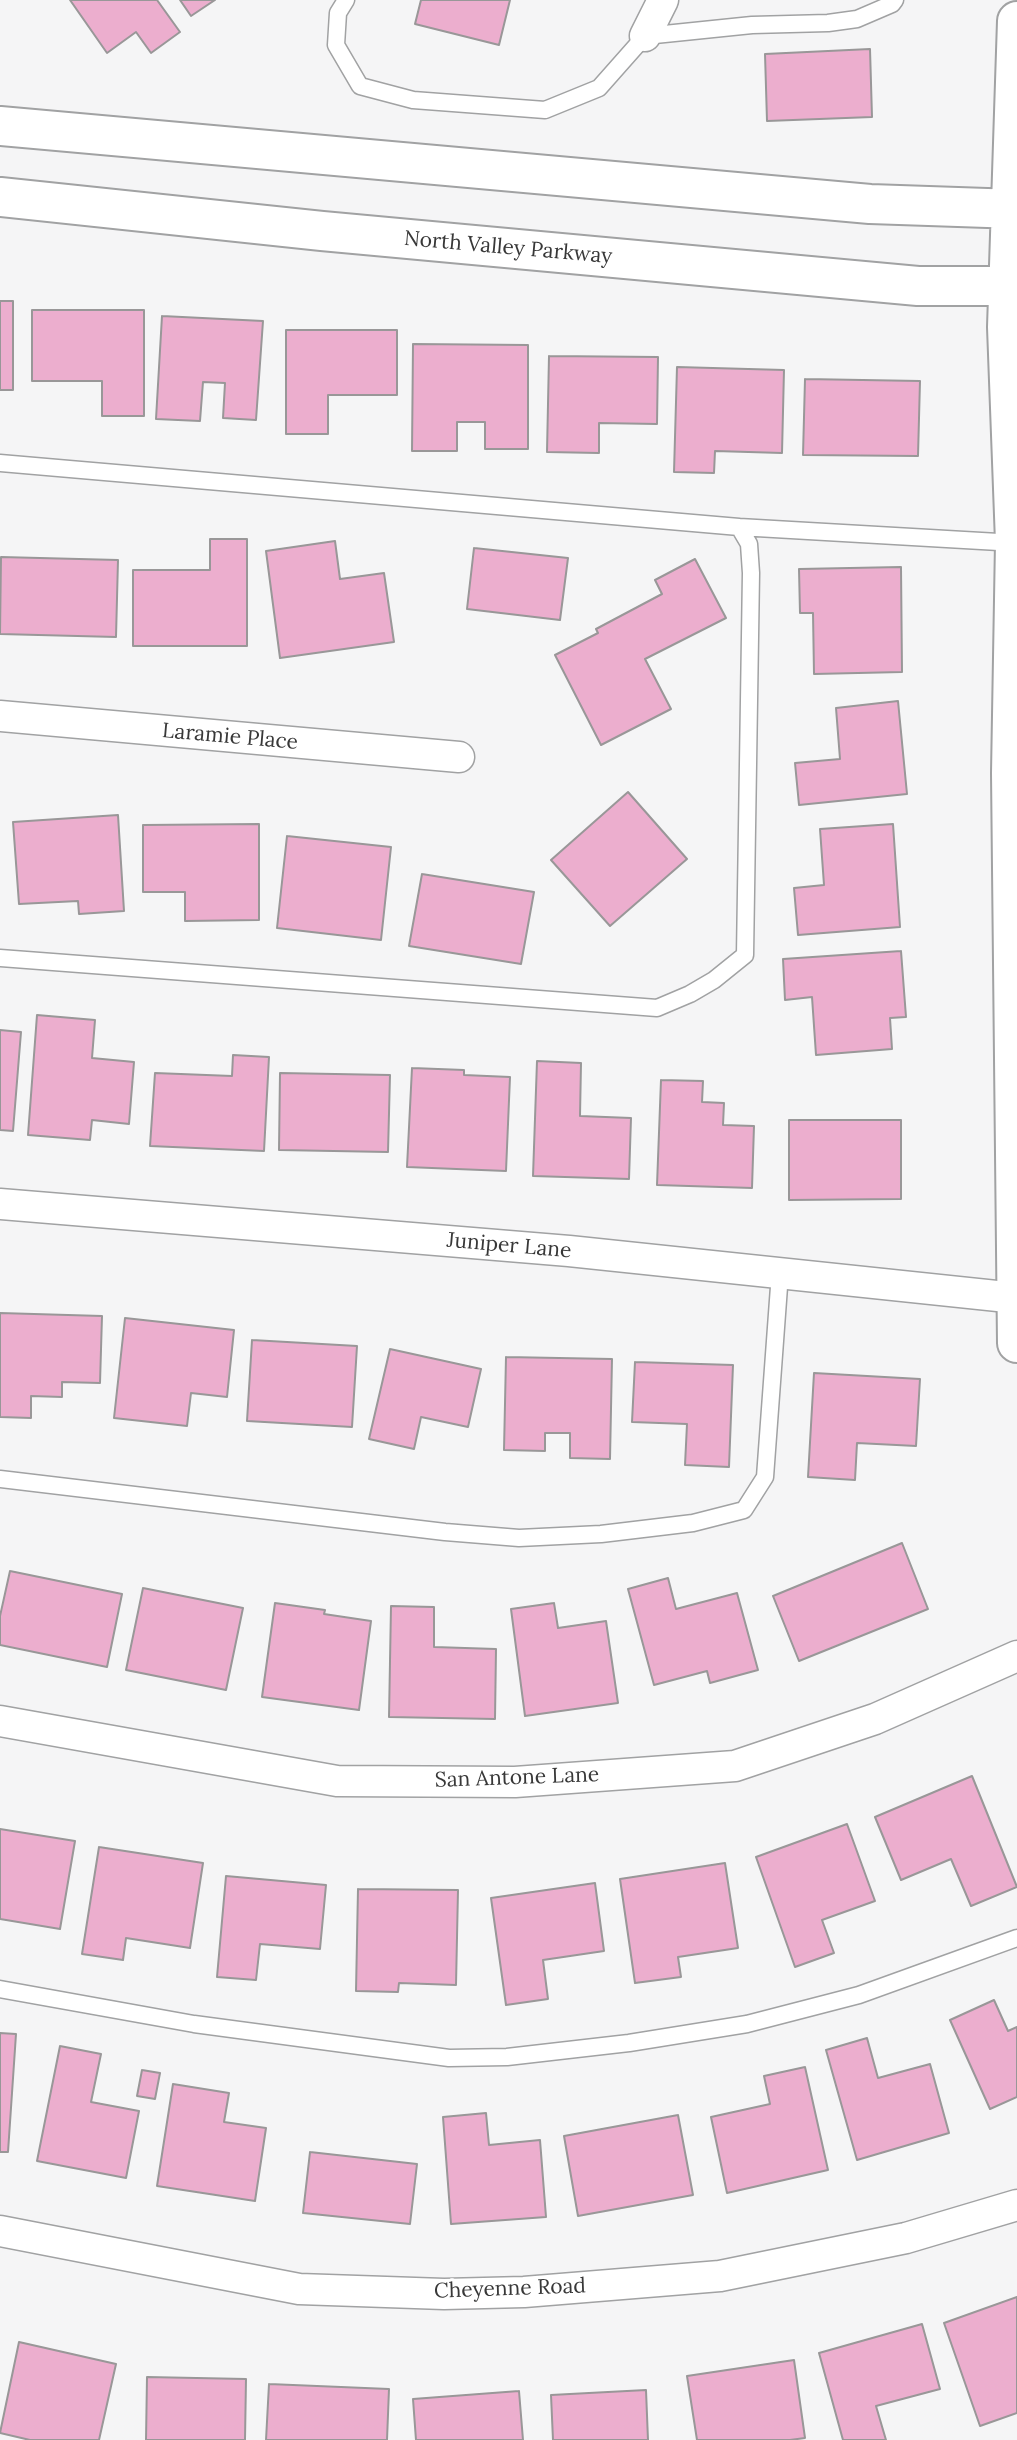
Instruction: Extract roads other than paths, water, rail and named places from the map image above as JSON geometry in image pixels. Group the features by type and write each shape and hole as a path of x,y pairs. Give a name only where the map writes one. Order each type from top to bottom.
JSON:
{"street":[{"path":"645,36 663,0"},
{"path":"1017,21 1013,286 1007,327 1016,542 1014,773 1017,1343"},
{"path":"0,126 870,204 1014,209"},
{"name":"North Valley Parkway","path":"0,197 322,231 918,286 1013,286"},
{"name":"Laramie Place","path":"0,716 459,757"},
{"name":"Juniper Lane","path":"0,1204 569,1251 1017,1298"},
{"name":"San Antone Lane","path":"0,1721 337,1781 515,1782 735,1766 875,1719 1017,1656"},
{"name":"Cheyenne Road","path":"0,2231 299,2289 444,2294 524,2292 720,2276 906,2238 1017,2205"}],"lane":[{"path":"346,0 338,12 336,45 360,86 413,100 545,110 599,88 645,36 752,25 828,23 857,19 892,4 895,0"},
{"path":"0,463 739,527 1016,542"},
{"path":"0,958 657,1008 690,994 714,980 745,955 751,573 749,544 739,527"},
{"path":"0,1479 445,1532 519,1538 601,1534 693,1523 744,1510 765,1477 780,1273"},
{"path":"0,1989 208,2026 449,2058 507,2057 629,2043 747,2024 859,1995 1017,1938"}]}
